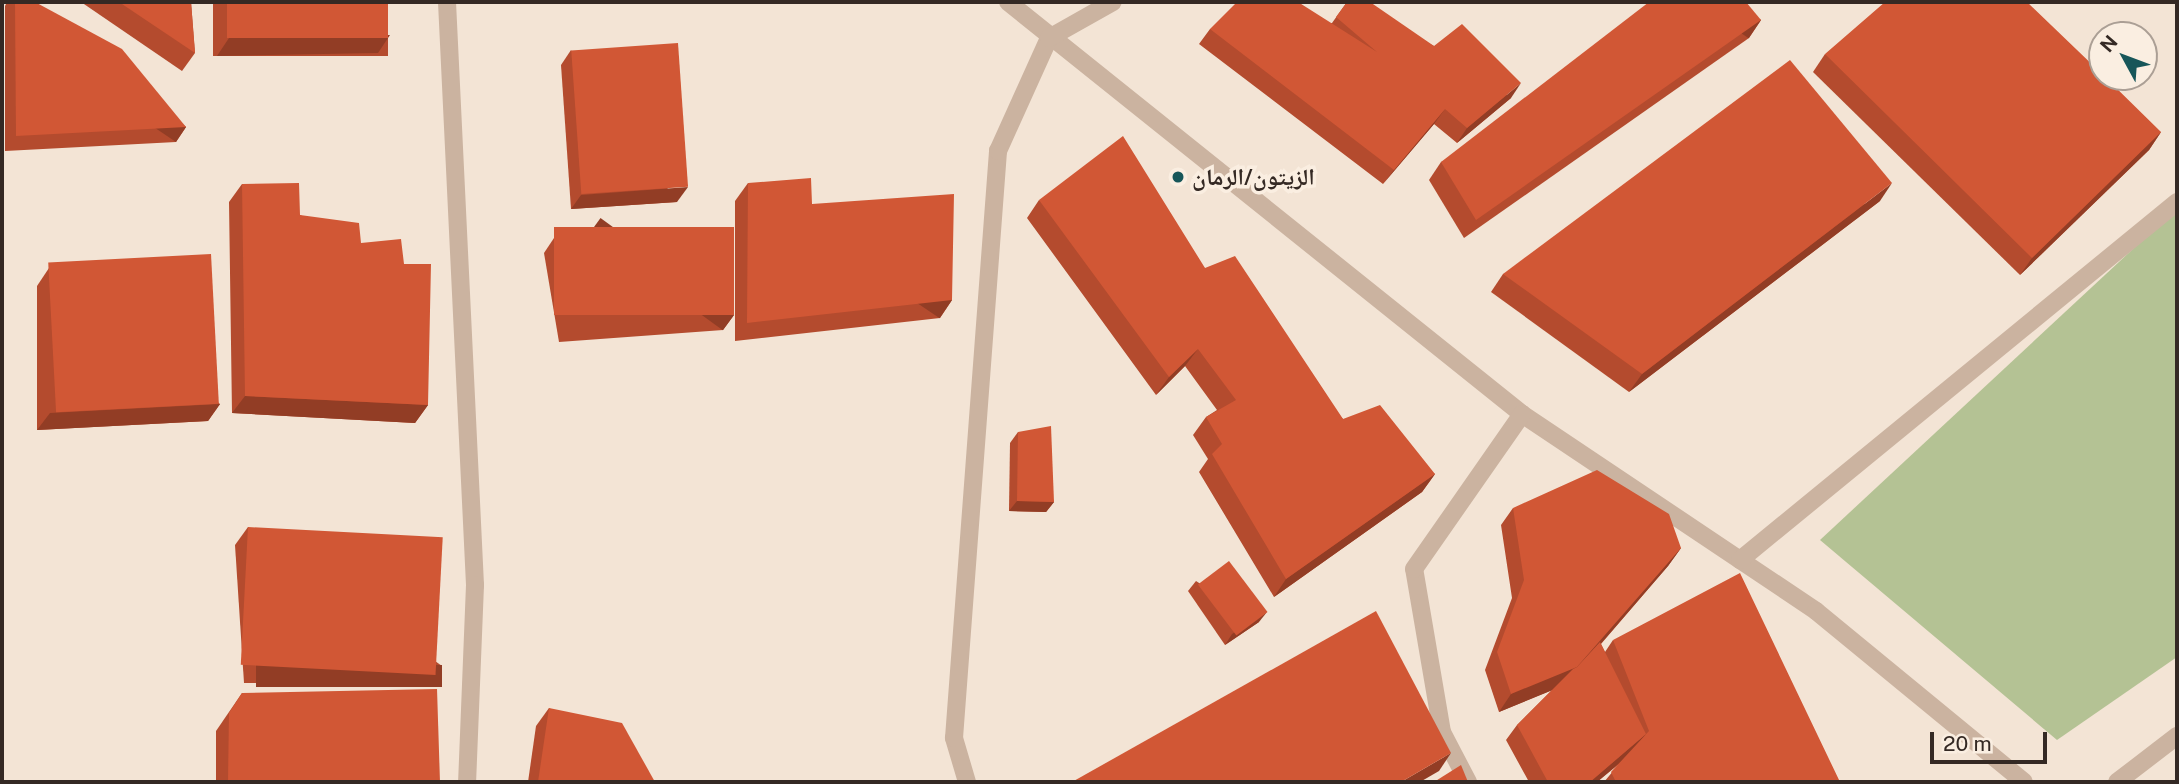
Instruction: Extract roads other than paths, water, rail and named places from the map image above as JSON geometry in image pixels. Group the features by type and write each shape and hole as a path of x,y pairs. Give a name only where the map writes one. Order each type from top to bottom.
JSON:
{"street":[{"path":"447,2 475,585 467,782"},
{"path":"1008,2 1049,38 1522,414 1816,611 2024,782"},
{"path":"967,782 954,738 998,151 1049,38 1113,2"},
{"path":"1740,560 2177,202"},
{"path":"1468,782 1442,732 1414,569 1522,414"},
{"path":"2117,782 2177,736"}],"place":[{"name":"الزيتون/الرمان","path":"1178,177"}]}
